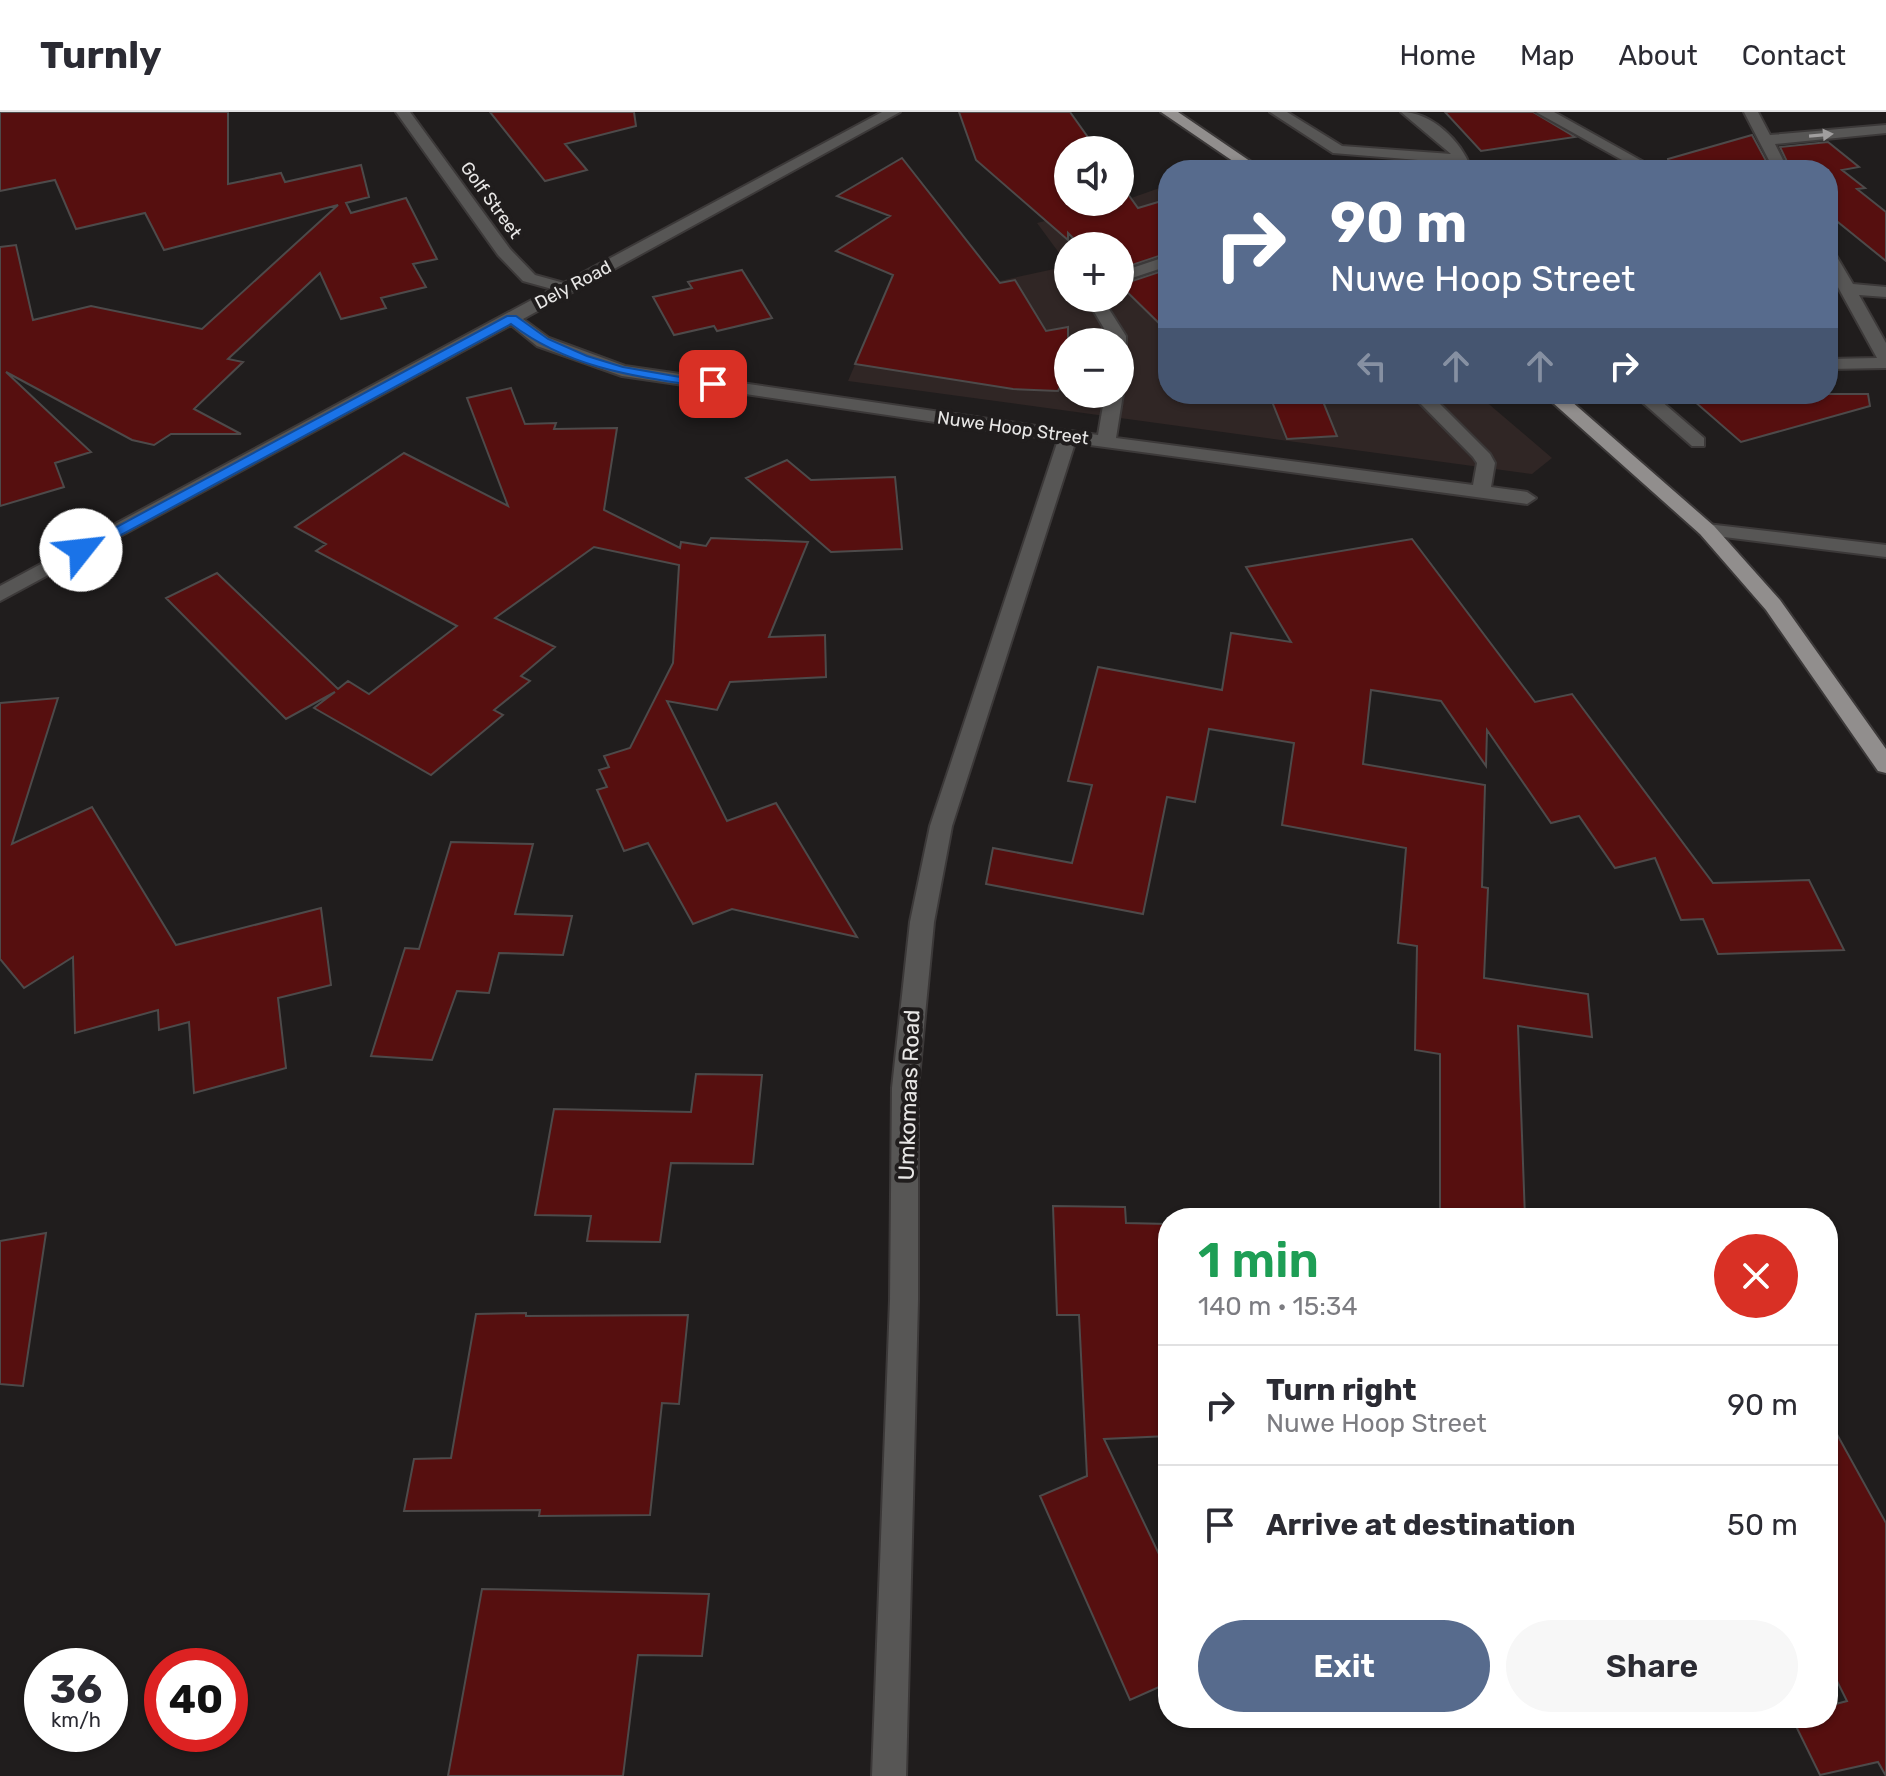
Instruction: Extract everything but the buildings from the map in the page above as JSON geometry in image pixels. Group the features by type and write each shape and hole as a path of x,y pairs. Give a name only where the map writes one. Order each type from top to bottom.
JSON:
{"main road":[{"path":"1168,112 1241,160"},
{"path":"1563,404 1707,530 1773,605 1886,765"}],"street":[{"name":"Golf Street","path":"403,112 504,252 529,278 565,288"},
{"name":"Dely Road","path":"0,594 893,112"},
{"path":"1277,112 1338,150 1421,160"},
{"path":"1408,112 1450,142 1459,160"},
{"path":"1543,112 1632,160"},
{"path":"1751,112 1777,160"},
{"path":"1768,140 1886,129"},
{"path":"1134,272 1158,264"},
{"path":"1838,271 1886,361 1838,363"},
{"path":"1849,289 1886,292"},
{"name":"Nuwe Hoop Street","path":"512,318 543,342 622,371 1068,437 1527,498"},
{"path":"1430,404 1481,454 1486,463 1481,492"},
{"path":"1654,404 1698,442"},
{"path":"1106,442 1112,408"},
{"name":"Umkomaas Road","path":"889,1776 904,1300 905,1088 922,922 941,826 1068,437"},
{"path":"1707,530 1886,551"}],"shaded area":[{"path":"1158,189 1158,404 1489,404 1552,458 1532,474 848,381 871,327 926,297 1054,269 1054,312 1134,312 1134,232 1054,232 1054,246 1037,223 1065,216 1134,216 1134,197"}],"route":[{"path":"81,550 512,318 543,342 582,359 622,371 713,384"}]}
